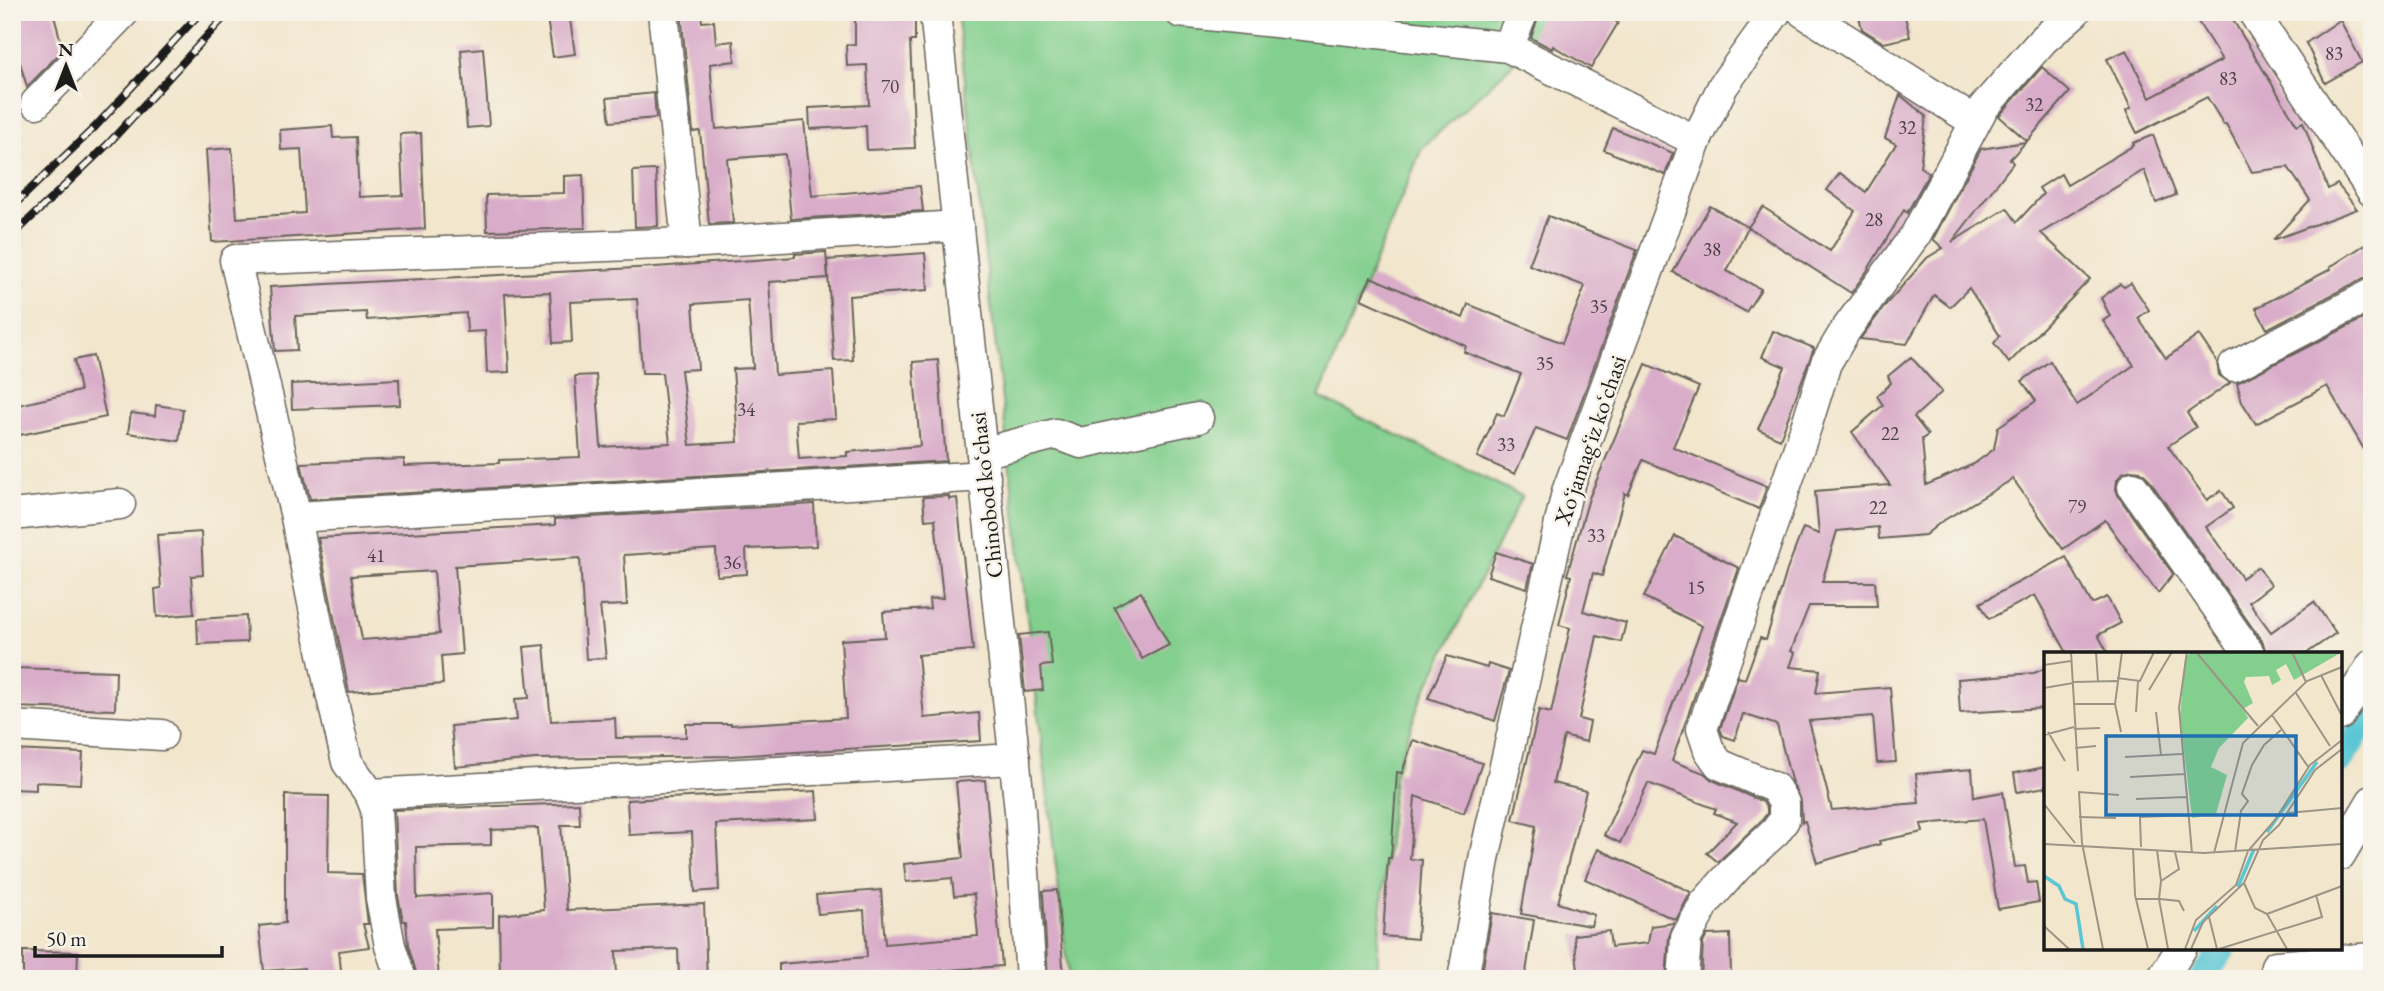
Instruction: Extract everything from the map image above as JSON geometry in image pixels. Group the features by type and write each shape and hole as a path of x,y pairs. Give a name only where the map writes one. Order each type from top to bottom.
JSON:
{"street":[{"path":"36,103 124,12"},
{"path":"663,12 687,243"},
{"name":"Chinobod koʻchasi","path":"935,12 1015,760 1031,979"},
{"path":"1181,12 1508,47 1696,142"},
{"path":"1508,47 1522,12"},
{"name":"Xoʻjamagʻiz koʻchasi","path":"1463,979 1485,854 1567,492 1696,142 1723,86 1776,12"},
{"path":"1803,12 1975,122"},
{"path":"1683,979 1686,938 1705,903 1784,820 1784,803 1775,788 1719,764 1709,750 1702,729 1826,363 1845,331 1916,234 1983,107 2043,40 2075,12"},
{"path":"2253,12 2372,191"},
{"path":"401,979 390,946 381,898 376,809 370,794 347,762 296,517 235,260 687,243 958,226"},
{"path":"2234,366 2372,294"},
{"path":"296,517 983,465 1056,434 1081,443 1198,418"},
{"path":"2133,487 2248,652"},
{"path":"12,515 120,504"},
{"path":"2342,712 2372,665"},
{"path":"12,726 162,735"},
{"path":"370,794 1015,760"},
{"path":"2342,852 2372,801"},
{"path":"2162,979 2181,949"},
{"path":"2277,964 2372,958"}],"green space":[{"path":"957,12 1569,12 1422,148 1319,397 1522,496 1420,701 1394,776 1378,949 1378,979 1069,979"}],"building":[{"path":"12,12 53,12 63,50 27,87 12,35"},
{"path":"546,12 569,12 575,54 553,57"},
{"path":"681,12 701,12 702,22 714,21 716,43 733,41 735,61 710,64 716,129 804,121 812,196 920,186 923,211 791,219 785,154 727,159 733,223 709,224 700,131 693,132"},
{"path":"855,12 915,12 915,41 910,41 915,148 867,150 866,126 810,129 809,108 869,105 867,65 847,66 846,45 855,44"},
{"path":"1540,12 1601,12 1618,23 1591,68 1553,46 1552,49 1531,38"},
{"path":"1858,12 1904,12 1910,37 1884,43 1862,29"},
{"path":"2192,12 2228,12 2297,125 2303,122 2328,189 2337,184 2357,209 2273,240 2310,200 2288,167 2252,172 2226,124 2224,125 2207,97 2137,133 2126,111 2131,108 2107,59 2127,50 2150,98 2222,60"},
{"path":"2340,20 2362,62 2325,83 2306,43"},
{"path":"483,48 489,126 467,128 461,50"},
{"path":"2042,67 2070,92 2027,141 1999,116"},
{"path":"654,93 656,118 610,122 607,98"},
{"path":"1900,95 1926,116 1920,167 1929,173 1907,213 1904,210 1851,293 1748,227 1763,207 1830,251 1855,211 1827,190 1840,173 1866,192 1896,144 1885,138"},
{"path":"332,126 333,138 356,137 359,197 403,195 400,134 421,133 425,229 212,242 206,150 232,148 237,218 305,213 301,149 281,150 280,130"},
{"path":"1613,128 1673,153 1665,175 1604,150"},
{"path":"2153,135 2176,195 2156,203 2144,170 2041,233 2090,279 2009,363 1994,343 2000,336 1969,288 1950,307 1934,295 1907,344 1860,339 1927,258 1943,248 1933,239 1981,149 2026,142 2010,159 2013,163 1952,242 2007,208 2017,222 2043,194 2039,188 2061,174 2067,185 2134,145 2133,143"},
{"path":"656,170 658,226 635,227 633,171"},
{"path":"583,175 585,228 487,231 486,195 564,193 564,176"},
{"path":"1710,206 1748,227 1727,271 1761,289 1746,312 1673,272"},
{"path":"1548,216 1637,250 1567,440 1536,428 1515,474 1477,457 1497,413 1504,416 1521,374 1464,352 1466,346 1361,299 1371,277 1463,318 1468,304 1562,343 1585,286 1529,265"},
{"path":"2372,240 2372,277 2364,278 2267,329 2256,308 2331,269 2330,267"},
{"path":"826,252 828,278 769,282 775,375 833,371 836,419 796,421 799,459 847,456 847,452 920,446 913,362 938,360 946,461 310,499 301,463 404,459 404,466 580,457 575,376 596,375 601,447 670,443 662,373 642,373 637,299 570,302 572,342 553,343 550,292 505,294 509,372 487,373 485,331 467,332 466,313 367,320 366,312 295,316 297,350 275,351 270,287 655,267 795,257 795,254","holes":["748,300 753,368 733,369 738,442 690,445 681,370 698,369 693,304"]},
{"path":"925,253 928,290 849,296 853,360 834,361 827,260"},
{"path":"2131,283 2149,310 2138,318 2166,358 2199,335 2217,362 2219,375 2230,383 2187,413 2196,427 2168,446 2207,500 2221,490 2233,508 2206,527 2242,578 2258,567 2271,585 2249,602 2271,632 2314,602 2336,633 2308,652 2266,652 2263,643 2147,477 2140,471 2122,473 2117,480 2116,489 2173,574 2158,593 2105,520 2063,549 2013,479 1941,522 1925,535 1879,539 1878,527 1837,531 1822,582 1875,582 1877,606 1809,606 1791,651 1795,653 1790,667 1820,670 1816,693 1890,687 1896,762 1877,763 1873,716 1809,721 1832,810 1919,803 1916,774 1972,769 1974,797 2003,792 2015,867 2025,866 2028,883 2036,882 2039,902 1998,909 1983,819 1921,824 1923,832 1879,841 1880,844 1817,863 1805,821 1802,822 1801,802 1791,780 1777,725 1743,714 1735,740 1723,736 1720,729 1738,677 1745,679 1760,638 1766,640 1803,528 1819,534 1815,491 1890,485 1852,432 1883,405 1877,396 1891,383 1888,376 1911,357 1942,392 1914,417 1928,435 1922,439 1926,485 1974,464 1994,449 1998,427 2036,401 2022,381 2050,361 2077,405 2134,365 2103,321 2110,316 2101,298 2120,284 2124,287"},
{"path":"2372,314 2372,463 2327,386 2256,424 2242,402 2237,383"},
{"path":"1773,331 1814,348 1780,439 1758,429 1785,367 1762,357"},
{"path":"93,356 106,417 20,435 14,406 80,391 74,360"},
{"path":"1646,364 1699,387 1673,447 1767,486 1759,509 1643,460 1628,495 1625,493 1602,576 1593,573 1583,611 1626,623 1621,642 1597,636 1579,719 1590,722 1586,742 1564,736 1553,783 1586,791 1558,903 1594,915 1591,926 1521,914 1536,826 1513,820 1539,710 1551,713 1570,628 1559,625 1571,576 1567,575 1589,498"},
{"path":"399,379 400,405 292,409 291,384"},
{"path":"156,405 183,409 179,441 128,433 131,413 155,416"},
{"path":"949,496 949,499 957,498 973,650 918,655 924,718 979,713 981,741 731,756 535,759 455,767 451,726 517,720 515,699 529,698 524,647 544,645 551,721 615,718 616,738 686,737 686,724 731,725 846,718 841,640 885,637 883,612 930,609 929,599 943,598 935,519 925,520 923,497"},
{"path":"814,504 816,546 746,549 747,574 717,576 716,549 624,555 627,605 600,606 606,658 586,659 580,558 455,566 462,654 441,656 443,684 349,692 318,538 555,525 555,519","holes":["434,571 439,634 362,640 351,576"]},
{"path":"201,532 203,575 191,576 194,614 157,617 155,589 161,588 157,535"},
{"path":"1675,536 1739,568 1672,761 1704,773 1712,780 1763,802 1767,808 1767,814 1762,820 1718,862 1707,853 1737,822 1714,813 1716,809 1648,783 1620,843 1604,835 1642,750 1654,754 1702,626 1644,597"},
{"path":"1496,552 1533,564 1527,588 1488,576"},
{"path":"2066,557 2092,604 2107,597 2121,623 2098,635 2107,652 2066,652 2035,595 1989,619 1980,603"},
{"path":"1141,592 1169,645 1142,659 1114,607"},
{"path":"246,616 247,642 198,644 197,619"},
{"path":"1048,632 1052,665 1041,666 1043,690 1025,692 1019,635"},
{"path":"1447,656 1487,668 1488,664 1509,671 1495,721 1428,698"},
{"path":"12,668 116,671 115,710 12,707"},
{"path":"2044,669 2044,708 1960,713 1958,679 2034,673"},
{"path":"1413,740 1482,763 1464,813 1415,796 1410,859 1422,860 1417,939 1383,936 1397,772 1402,773"},
{"path":"12,750 83,753 81,784 36,782 36,790 12,789"},
{"path":"2044,767 2044,787 2017,792 2014,773"},
{"path":"985,780 1002,966 831,979 779,979 779,964 867,957 864,910 818,914 816,895 881,890 885,944 978,936 974,894 954,896 952,878 906,882 904,864 963,858 956,782"},
{"path":"816,791 818,819 716,824 719,890 695,892 692,832 629,835 627,800"},
{"path":"285,795 329,796 328,873 362,874 368,924 363,924 369,947 339,951 342,979 305,979 304,968 264,971 259,926 285,923"},
{"path":"579,803 580,825 561,825 567,910 704,904 707,979 679,979 678,949 616,951 617,979 500,979 499,915 544,910 538,828 491,830 491,845 416,847 417,898 493,893 493,927 435,929 439,979 418,979 398,896 394,810"},
{"path":"1598,849 1691,892 1676,920 1585,879"},
{"path":"1057,890 1064,979 1048,979 1043,891"},
{"path":"1492,913 1534,920 1525,979 1481,979"},
{"path":"1674,923 1669,937 1666,979 1579,979 1574,935 1609,931 1611,947 1648,943 1651,926"},
{"path":"1730,934 1731,977 1701,979 1703,943 1707,935"},
{"path":"23,951 78,952 77,979 23,979"}],"waterway":[{"path":"2342,758 2372,710"},
{"path":"2203,979 2223,949"}],"railway":[{"path":"12,207 95,127 201,12"},
{"path":"12,236 108,144 229,12"}]}
